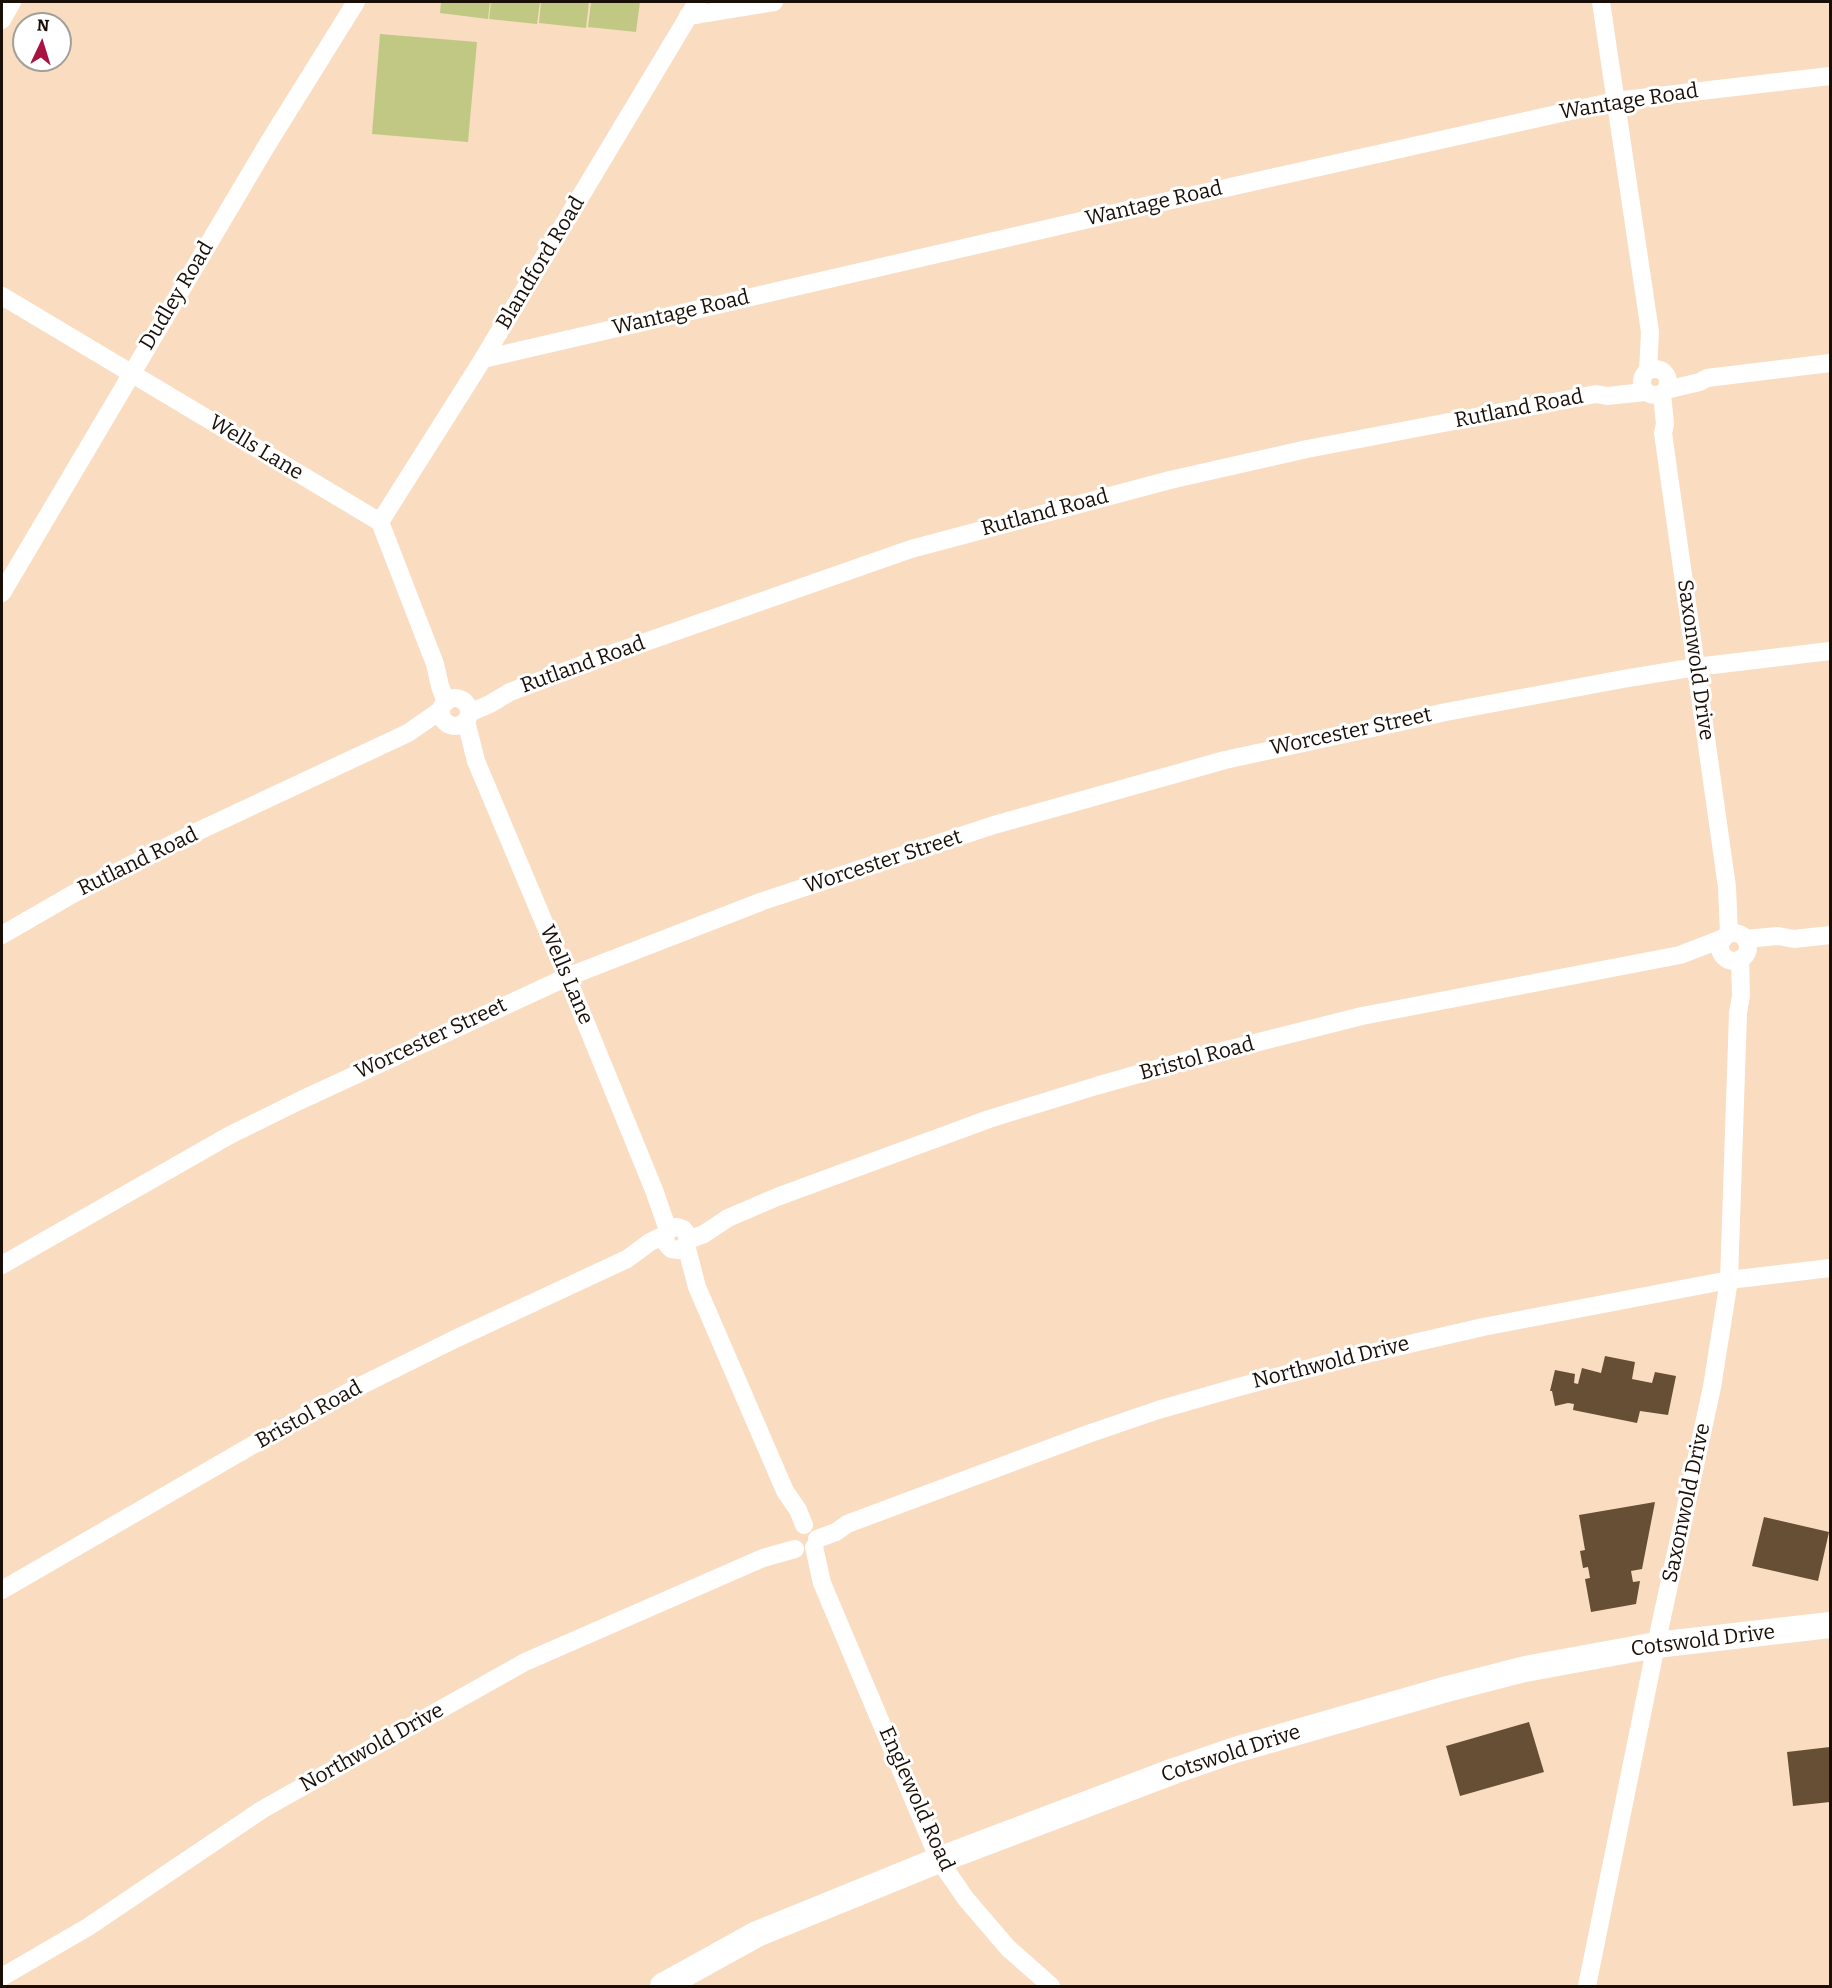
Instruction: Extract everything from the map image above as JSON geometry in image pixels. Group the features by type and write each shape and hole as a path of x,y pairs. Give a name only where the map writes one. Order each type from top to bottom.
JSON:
{"main road":[{"name":"Cotswold Drive","path":"663,1986 757,1935 939,1860 1235,1750 1525,1669 1656,1645 1830,1625"}],"street":[{"path":"2,20 12,2"},
{"name":"Dudley Road","path":"2,593 267,145 356,2"},
{"path":"693,9 774,2"},
{"name":"Saxonwold Drive","path":"1587,1986 1656,1645 1712,1387 1729,1280 1738,1013 1741,996 1735,946 1735,902 1727,887 1663,433 1665,424 1655,382 1655,341 1650,332 1601,2"},
{"name":"Blandford Road","path":"380,522 483,359 693,9"},
{"name":"Wantage Road","path":"483,359 1615,100 1830,76"},
{"name":"Wells Lane","path":"2,296 380,522 435,664 440,686 455,712 463,745 476,761 676,1238"},
{"name":"Rutland Road","path":"2,935 73,894 180,841 408,733 427,730 487,695 510,692 614,653 911,549 1170,480 1307,449 1596,394 1607,396 1655,382 1697,374 1707,378 1830,363"},
{"name":"Worcester Street","path":"2,1265 230,1135 435,1037 567,977 764,901 994,825 1226,760 1446,712 1696,667 1830,651"},
{"name":"Bristol Road","path":"2,1590 352,1390 455,1339 627,1259 642,1256 676,1238 704,1234 728,1218 777,1197 989,1119 1195,1058 1362,1016 1680,955 1735,946 1778,946 1794,939 1830,935"},
{"name":"Englewold Road","path":"676,1238 785,1491 791,1518 804,1539 812,1572 822,1583 939,1860 966,1899 1008,1948 1051,1986"},
{"name":"Northwold Drive","path":"2,1977 88,1927 263,1809 525,1662 804,1539 836,1532 847,1524 1158,1410 1340,1360 1483,1327 1729,1280 1830,1268"}],"green space":[{"path":"441,2 490,2 488,19 440,13"},
{"path":"491,2 540,2 537,24 489,19"},
{"path":"541,2 589,2 586,28 539,23"},
{"path":"591,2 640,2 636,32 588,27"},
{"path":"380,34 477,42 468,142 372,134"}],"building":[{"path":"1605,1356 1635,1362 1632,1379 1652,1383 1655,1372 1676,1376 1668,1415 1640,1411 1637,1423 1573,1410 1574,1404 1555,1406 1552,1391 1550,1391 1555,1370 1575,1374 1574,1383 1578,1384 1582,1368 1601,1373"},
{"path":"1655,1502 1642,1569 1631,1571 1633,1582 1640,1581 1636,1604 1591,1612 1585,1579 1590,1578 1588,1567 1583,1568 1580,1551 1585,1550 1579,1515"},
{"path":"1764,1517 1829,1532 1818,1581 1752,1566"},
{"path":"1529,1722 1544,1772 1460,1796 1446,1746"},
{"path":"1830,1747 1830,1802 1793,1806 1787,1752"}]}
